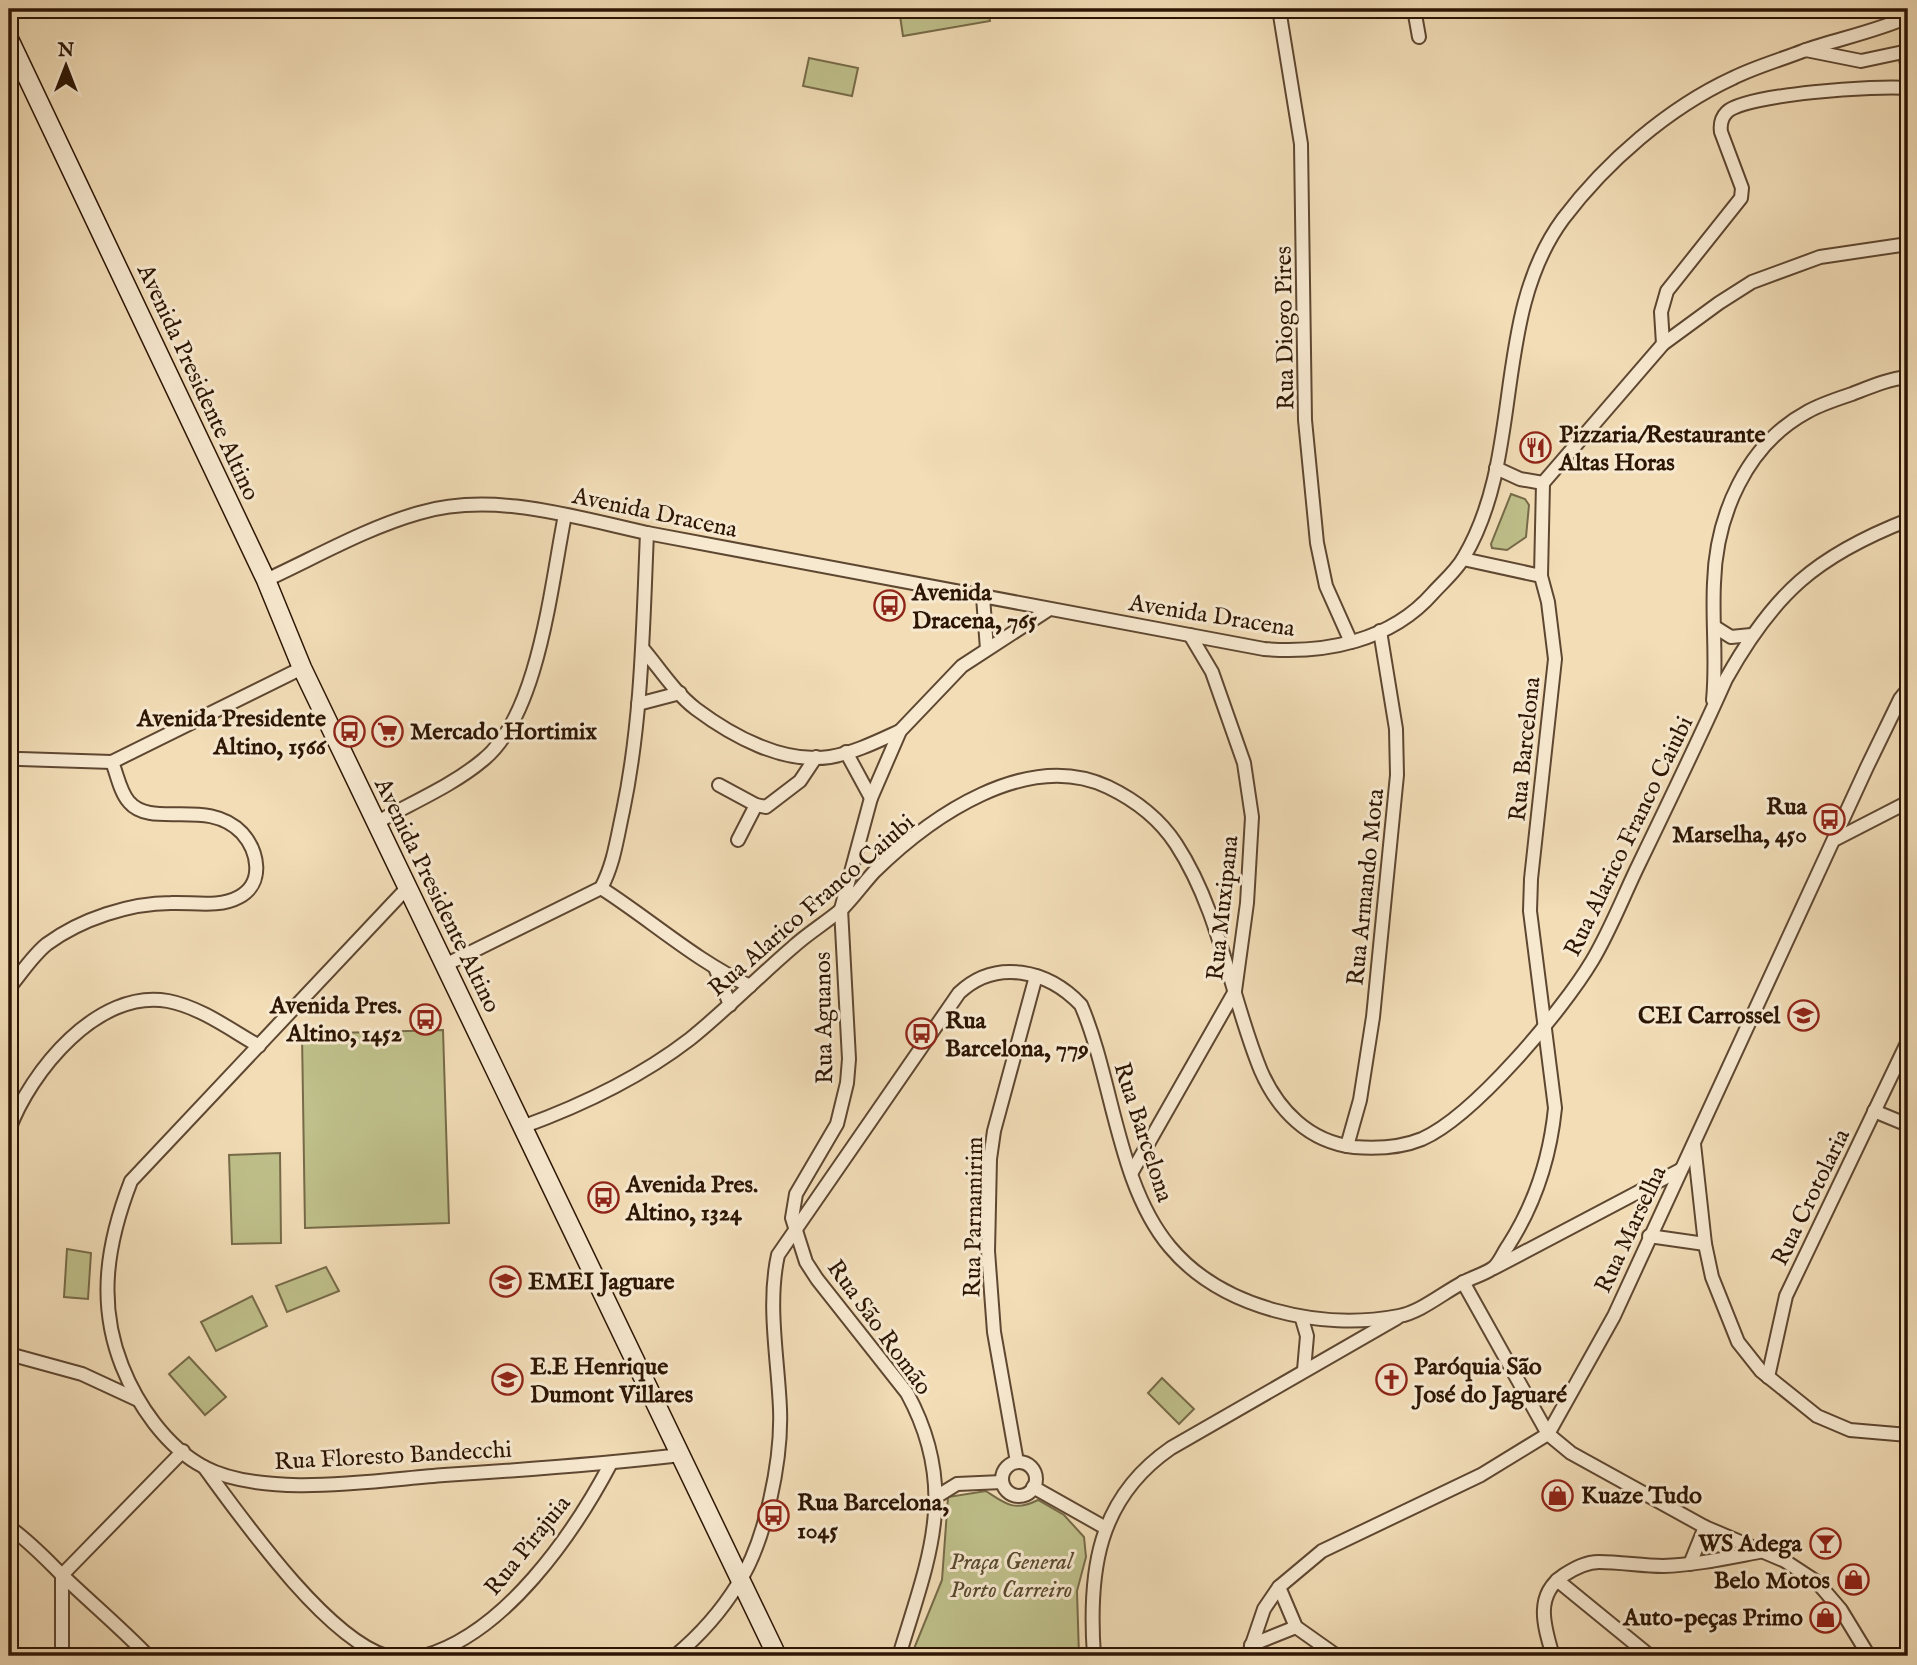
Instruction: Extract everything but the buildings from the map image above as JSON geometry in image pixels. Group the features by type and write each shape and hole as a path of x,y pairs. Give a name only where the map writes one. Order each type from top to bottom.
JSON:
{"main road":[{"name":"Avenida Presidente Altino","path":"9,39 266,580 302,668 681,1455 739,1583 777,1656"}],"street":[{"name":"Rua Diogo Pires","path":"1279,9 1301,144 1305,420 1317,543 1326,586 1351,642"},
{"path":"1414,9 1419,37"},
{"name":"Avenida Dracena","path":"266,580 384,524 422,512 490,505 565,515 1048,610 1190,635 1292,651 1320,651 1351,642 1380,631 1419,609 1464,559 1482,518 1496,468 1523,310 1535,271 1562,220 1586,192 1637,141 1732,78 1806,50 1908,17"},
{"path":"1806,50 1861,61 1906,52 1908,70"},
{"path":"1663,344 1661,312 1667,291 1741,198 1742,188 1721,132 1721,123 1727,112 1754,102 1791,96 1855,89 1908,88"},
{"path":"1496,468 1520,479 1544,483 1663,344 1719,303 1784,268 1821,257 1908,244"},
{"path":"1712,711 1717,666 1713,584 1722,525 1744,472 1763,447 1790,422 1813,409 1888,381 1908,377"},
{"name":"Rua Barcelona","path":"676,1656 709,1622 739,1583 759,1534 779,1445 774,1272 778,1255 794,1228 959,993 982,975 1009,971 1036,976 1070,993 1081,1005 1132,1172 1152,1223 1171,1248 1197,1274 1247,1299 1302,1318 1401,1316 1494,1268 1529,1210 1551,1140 1555,1099 1546,1023 1533,949 1531,911 1534,851 1555,659 1548,601 1541,576 1544,483"},
{"path":"376,823 483,760 499,745 512,724 535,663 565,515"},
{"name":"Rua Alarico Franco Caiubi","path":"523,1127 647,1067 688,1040 811,930 842,909 875,872 959,808 1014,781 1051,775 1079,775 1139,804 1176,844 1212,916 1251,1047 1271,1094 1289,1116 1311,1132 1347,1146 1384,1148 1403,1145 1437,1131 1479,1098 1546,1023 1592,961 1751,635 1789,589 1820,564 1908,520"},
{"path":"445,965 601,888 611,869 630,777 638,704 643,649 647,533"},
{"path":"1464,559 1541,576"},
{"path":"983,597 987,649"},
{"name":"Rua Aguanos","path":"794,1228 793,1205 796,1194 836,1124 847,1083 849,1059 842,909 855,849 871,798 900,731 945,680 1048,610"},
{"path":"1716,627 1731,637 1751,635"},
{"name":"Rua Armando Mota","path":"1347,1146 1360,1101 1373,1017 1398,775 1396,729 1380,631"},
{"name":"Rua Muxipana","path":"1132,1172 1235,991 1252,853 1250,798 1241,749 1212,671 1190,635"},
{"path":"643,649 696,709 760,746 791,756 816,757 846,752 900,731"},
{"path":"20,759 113,762 302,668"},
{"name":"Rua Marselha","path":"1250,1650 1264,1609 1279,1587 1322,1551 1480,1475 1548,1434 1614,1316 1867,767 1900,699 1908,689"},
{"path":"638,704 680,693"},
{"path":"846,752 871,798"},
{"path":"719,785 756,805 774,804 800,781 816,757"},
{"path":"9,988 46,946 83,924 140,905 231,900 244,894 253,880 257,864 252,847 229,821 216,815 161,814 141,810 129,802 113,762"},
{"path":"1836,839 1908,802"},
{"path":"738,840 756,805"},
{"name":"Rua Floresto Bandecchi","path":"407,888 131,1181 119,1212 109,1254 106,1298 114,1342 136,1399 183,1451 204,1467 288,1486 611,1463 681,1455"},
{"path":"601,888 644,915 716,970 750,986"},
{"path":"716,970 730,1005"},
{"name":"Rua Parnamirim","path":"1017,1462 993,1321 988,1251 990,1159 994,1131 1036,976"},
{"path":"9,1129 22,1097 45,1064 90,1025 129,1003 152,999 179,1004 259,1046"},
{"name":"Rua Crotolaria","path":"1768,1377 1786,1296 1908,1041"},
{"path":"1874,1111 1908,1125"},
{"path":"1695,1143 1704,1244 1712,1277 1738,1342 1768,1377 1817,1416 1850,1430 1908,1435"},
{"path":"1494,1268 1680,1170"},
{"name":"Rua São Romão","path":"794,1228 806,1262 817,1279 895,1376 916,1409 932,1460 936,1497 932,1549 899,1656"},
{"path":"1649,1236 1704,1244"},
{"path":"1464,1282 1548,1434 1571,1453 1705,1527 1785,1561 1817,1582 1841,1610 1869,1656"},
{"path":"1094,1656 1092,1616 1104,1527 1119,1500 1160,1456 1401,1316"},
{"path":"1302,1318 1307,1336 1304,1370"},
{"path":"9,1354 82,1374 136,1399"},
{"path":"62,1656 62,1575 183,1451"},
{"path":"1002,1482 1006,1469 1017,1462 1033,1470 1034,1487"},
{"name":"Rua Pirajuia","path":"424,1656 462,1642 517,1597 595,1494 611,1463"},
{"path":"204,1467 238,1514 331,1622 354,1642 386,1656"},
{"path":"936,1497 957,1484 1002,1482 1014,1495 1027,1493 1034,1487"},
{"path":"1034,1487 1104,1527"},
{"path":"9,1527 31,1543 62,1575 109,1615 148,1656"},
{"path":"1690,1564 1705,1527"},
{"path":"1553,1656 1544,1626 1547,1590 1557,1580 1588,1563 1690,1564 1759,1552"},
{"path":"1557,1580 1650,1656"},
{"path":"1279,1587 1296,1627 1337,1656"},
{"path":"1250,1650 1296,1627"}],"green space":[{"path":"899,9 988,9 990,21 903,36"},
{"path":"809,58 858,68 852,96 803,86"},
{"path":"1511,494 1525,499 1529,505 1526,537 1507,550 1492,548 1491,544"},
{"path":"443,1030 449,1223 305,1228 302,1034"},
{"path":"280,1153 281,1243 232,1244 229,1155"},
{"path":"67,1249 91,1253 88,1299 64,1297"},
{"path":"326,1267 339,1291 287,1312 276,1286"},
{"path":"252,1296 267,1326 216,1351 201,1322"},
{"path":"189,1357 226,1397 205,1415 169,1374"},
{"path":"1162,1378 1194,1409 1179,1424 1148,1393"},
{"name":"Praça General Porto Carreiro","path":"986,1491 1010,1505 1030,1504 1038,1500 1064,1515 1084,1537 1086,1557 1077,1591 1079,1656 911,1656 942,1580 948,1497"}],"place":[{"name":"Pizzaria/Restaurante Altas Horas","path":"1536,448"},
{"name":"Avenida Dracena, 765","path":"889,606"},
{"name":"Mercado Hortimix","path":"387,731"},
{"name":"Avenida Presidente Altino, 1566","path":"349,732"},
{"name":"Rua Marselha, 450","path":"1830,820"},
{"name":"CEI Carrossel","path":"1803,1015"},
{"name":"Avenida Pres. Altino, 1452","path":"425,1019"},
{"name":"Rua Barcelona, 779","path":"922,1034"},
{"name":"Avenida Pres. Altino, 1324","path":"603,1198"},
{"name":"EMEI Jaguare","path":"505,1281"},
{"name":"E.E Henrique Dumont Villares","path":"507,1380"},
{"name":"Paróquia São José do Jaguaré","path":"1391,1380"},
{"name":"Kuaze Tudo","path":"1558,1495"},
{"name":"Rua Barcelona, 1045","path":"774,1516"},
{"name":"WS Adega","path":"1825,1543"},
{"name":"Belo Motos","path":"1853,1580"},
{"name":"Auto-peças Primo","path":"1826,1617"}]}
